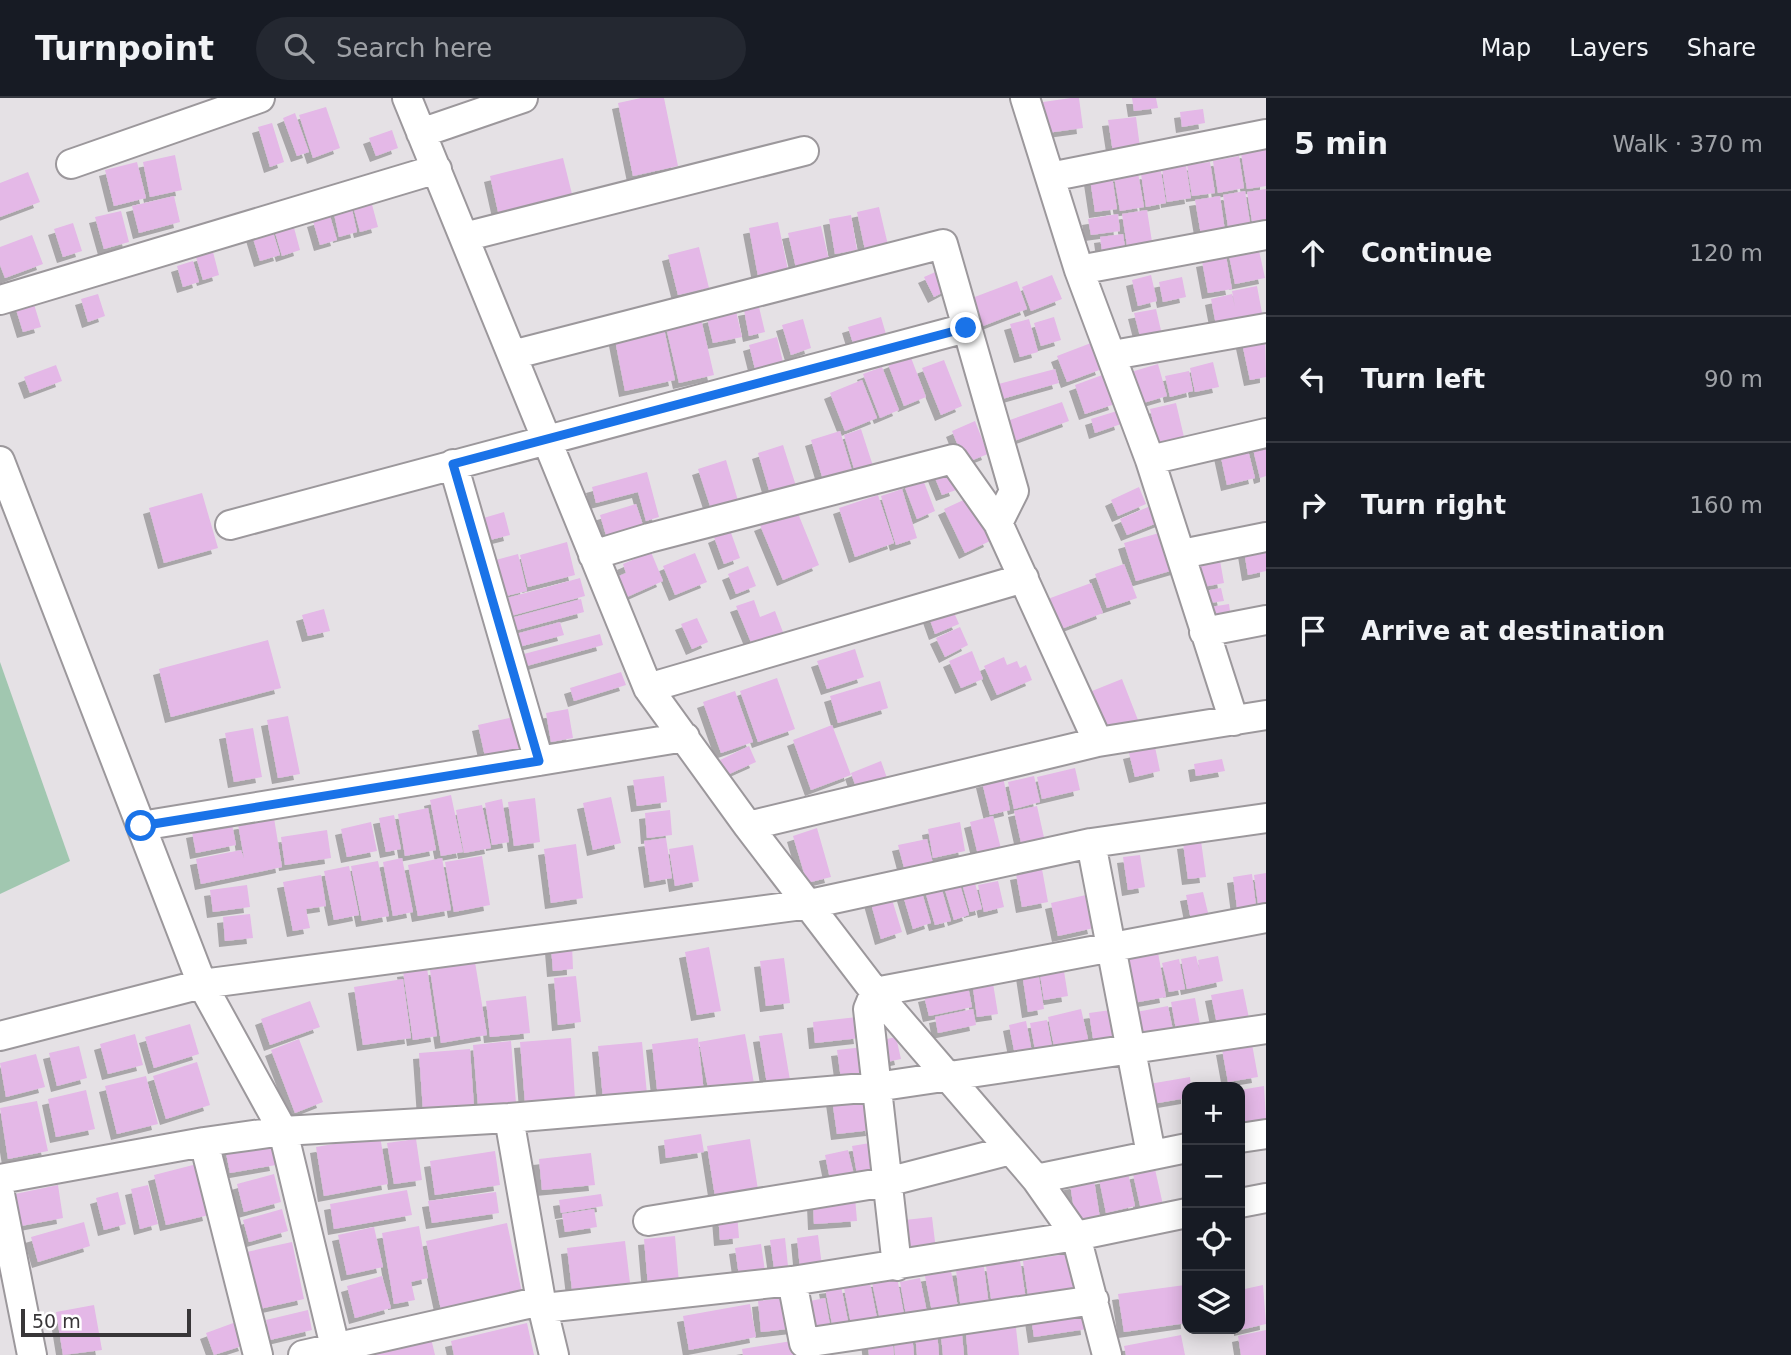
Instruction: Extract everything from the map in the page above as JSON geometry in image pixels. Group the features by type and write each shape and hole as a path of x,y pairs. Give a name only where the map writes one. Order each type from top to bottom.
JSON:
{"street":[{"path":"71,164 260,98"},
{"path":"407,98 648,688 748,827 810,904 875,992 1036,1179 1076,1236 1107,1355"},
{"path":"422,133 523,98"},
{"path":"1026,98 1079,271 1113,355 1150,460 1234,721"},
{"path":"1050,177 1266,134"},
{"path":"464,237 804,151"},
{"path":"0,300 437,169"},
{"path":"1079,271 1266,235"},
{"path":"512,355 943,244 1014,491 999,523"},
{"path":"229,525 966,328"},
{"path":"1113,355 1266,328"},
{"path":"1150,460 1266,433"},
{"path":"593,555 953,459 999,523 1098,742"},
{"path":"0,461 202,984 283,1131 336,1350"},
{"path":"453,464 539,761"},
{"path":"1182,554 1266,537"},
{"path":"648,688 1024,578"},
{"path":"1204,632 1266,620"},
{"path":"748,827 1098,742 1266,715"},
{"path":"141,826 685,737"},
{"path":"0,1036 202,984 810,904 1091,843 1266,818"},
{"path":"1091,843 1151,1154"},
{"path":"875,992 1266,918"},
{"path":"875,992 868,1009 897,1266"},
{"path":"0,1179 204,1142 283,1131 509,1118 876,1087 1131,1052 1266,1029"},
{"path":"509,1118 542,1304 555,1355"},
{"path":"1245,1137 1266,1134"},
{"path":"204,1142 258,1355"},
{"path":"1036,1179 1182,1149"},
{"path":"648,1221 887,1182 1011,1150"},
{"path":"0,1194 32,1355"},
{"path":"1245,1202 1266,1198"},
{"path":"303,1355 542,1304 792,1282 1076,1236 1182,1214"},
{"path":"792,1282 805,1349 1094,1300"}],"green space":[{"path":"0,662 70,861 0,894"}],"building":[{"path":"641,98 664,98 678,166 633,176 618,103"},
{"path":"1079,98 1083,128 1047,133 1043,102"},
{"path":"1132,98 1156,98 1158,108 1134,111"},
{"path":"326,107 340,148 313,158 299,115"},
{"path":"1203,109 1205,123 1182,127 1180,112"},
{"path":"295,113 309,152 297,156 283,118"},
{"path":"1136,117 1141,155 1114,159 1108,120"},
{"path":"272,123 284,162 270,167 258,127"},
{"path":"392,130 398,148 376,156 369,138"},
{"path":"1266,149 1266,186 1247,189 1241,153"},
{"path":"175,155 182,190 150,197 143,162"},
{"path":"1239,156 1244,188 1218,193 1213,161"},
{"path":"563,158 573,198 499,216 490,176"},
{"path":"137,162 146,198 114,206 105,170"},
{"path":"1210,162 1215,193 1192,196 1187,165"},
{"path":"1186,165 1191,198 1167,202 1162,169"},
{"path":"1161,171 1166,203 1146,207 1141,174"},
{"path":"28,172 40,202 0,217 0,183"},
{"path":"1138,173 1144,207 1120,211 1114,176"},
{"path":"1112,176 1117,209 1095,212 1090,179"},
{"path":"1266,189 1266,225 1253,227 1247,192"},
{"path":"1245,191 1251,229 1229,233 1223,195"},
{"path":"174,196 180,222 139,233 132,206"},
{"path":"1220,196 1225,231 1201,235 1195,200"},
{"path":"370,197 378,227 360,232 352,202"},
{"path":"351,205 357,232 339,237 333,209"},
{"path":"879,207 888,245 865,250 857,212"},
{"path":"1147,210 1153,248 1128,252 1122,214"},
{"path":"121,211 129,242 104,249 95,217"},
{"path":"1118,214 1120,231 1091,235 1088,219"},
{"path":"851,215 857,250 835,254 829,219"},
{"path":"330,216 337,240 320,245 313,221"},
{"path":"778,222 788,270 758,276 749,228"},
{"path":"73,223 82,251 63,257 54,229"},
{"path":"293,224 300,250 282,256 274,229"},
{"path":"821,226 829,260 796,268 788,233"},
{"path":"272,229 280,255 260,261 252,235"},
{"path":"1123,234 1126,254 1103,258 1100,237"},
{"path":"32,235 43,264 5,278 0,265 0,247"},
{"path":"1258,246 1265,278 1235,284 1228,251"},
{"path":"699,247 709,288 678,295 668,255"},
{"path":"213,252 219,275 203,280 196,257"},
{"path":"1226,256 1232,289 1208,293 1202,261"},
{"path":"193,261 199,282 183,287 177,266"},
{"path":"940,270 949,289 934,297 924,277"},
{"path":"1052,275 1062,299 1031,311 1022,287"},
{"path":"1151,275 1157,301 1138,306 1132,280"},
{"path":"1182,277 1186,297 1163,302 1159,282"},
{"path":"1017,281 1027,309 983,326 972,298"},
{"path":"1257,286 1262,313 1216,325 1211,299 1232,294 1235,307 1232,291"},
{"path":"98,294 105,316 88,322 81,299"},
{"path":"33,301 41,327 23,332 15,306"},
{"path":"759,307 765,332 749,336 744,310"},
{"path":"1156,309 1163,339 1142,344 1134,313"},
{"path":"736,311 742,337 713,343 707,318"},
{"path":"881,317 888,341 855,350 848,327"},
{"path":"1054,317 1061,340 1041,346 1034,323"},
{"path":"701,319 714,375 679,383 666,327"},
{"path":"803,319 811,348 791,355 782,325"},
{"path":"1029,319 1038,352 1020,357 1010,324"},
{"path":"663,324 675,380 625,391 614,335"},
{"path":"777,337 783,362 755,369 749,345"},
{"path":"1265,338 1266,377 1250,380 1242,343"},
{"path":"1091,343 1102,369 1067,382 1057,356"},
{"path":"910,355 926,397 904,406 888,364"},
{"path":"944,360 962,406 941,415 922,368"},
{"path":"1213,362 1219,387 1195,392 1190,368"},
{"path":"1158,364 1167,396 1133,406 1124,374"},
{"path":"56,365 62,381 30,393 24,377"},
{"path":"882,367 899,410 880,418 863,374"},
{"path":"1055,369 1059,383 995,401 991,386"},
{"path":"1189,371 1193,391 1170,397 1165,376"},
{"path":"1105,374 1115,404 1085,414 1075,385"},
{"path":"862,380 877,418 845,431 830,393"},
{"path":"1062,402 1069,421 1011,442 1004,422"},
{"path":"1176,403 1184,437 1158,443 1150,409"},
{"path":"1117,411 1121,424 1095,433 1091,419"},
{"path":"975,421 988,454 965,463 952,431"},
{"path":"861,429 873,466 855,472 844,435"},
{"path":"840,431 853,474 824,483 811,440"},
{"path":"1266,442 1266,476 1260,478 1252,445"},
{"path":"783,445 797,489 771,497 758,453"},
{"path":"1247,446 1255,478 1227,485 1220,453"},
{"path":"726,460 739,504 712,512 698,469"},
{"path":"947,467 956,490 942,495 933,473"},
{"path":"647,472 659,517 646,521 638,492 596,503 592,487"},
{"path":"922,477 935,511 917,519 904,485"},
{"path":"1139,487 1146,504 1118,516 1111,500"},
{"path":"902,489 917,538 896,545 881,496"},
{"path":"202,493 218,548 164,563 149,508"},
{"path":"878,495 894,543 855,557 839,508"},
{"path":"970,497 990,541 965,553 944,509"},
{"path":"636,504 645,531 608,542 600,515"},
{"path":"1155,504 1162,521 1127,535 1120,519"},
{"path":"797,511 819,565 783,580 760,525"},
{"path":"504,512 510,535 486,541 480,519"},
{"path":"730,530 740,558 724,564 714,537"},
{"path":"1166,531 1177,569 1136,581 1124,543"},
{"path":"567,542 575,575 528,587 520,555"},
{"path":"1266,547 1266,571 1248,575 1244,551"},
{"path":"651,552 663,581 627,597 619,576 626,573 623,564"},
{"path":"695,553 707,582 675,595 663,566"},
{"path":"518,554 527,591 502,597 492,561"},
{"path":"1219,555 1224,583 1198,588 1193,560"},
{"path":"1124,564 1137,598 1107,608 1095,574"},
{"path":"748,566 756,586 736,594 728,574"},
{"path":"580,578 585,596 507,617 503,599"},
{"path":"1091,583 1103,613 1056,631 1045,600"},
{"path":"1221,588 1224,601 1202,604 1199,592"},
{"path":"581,599 584,612 510,632 507,619"},
{"path":"754,600 760,617 775,611 786,640 755,652 736,606"},
{"path":"1229,604 1231,618 1207,623 1204,608"},
{"path":"952,608 959,624 935,634 929,617"},
{"path":"324,609 330,631 308,636 302,615"},
{"path":"697,618 708,642 692,649 681,624"},
{"path":"560,622 564,635 515,648 512,635"},
{"path":"960,627 968,645 945,657 936,638"},
{"path":"600,634 603,645 523,667 520,655"},
{"path":"268,640 281,688 171,717 159,669"},
{"path":"855,649 864,677 827,689 817,661"},
{"path":"972,651 983,679 961,688 949,661"},
{"path":"1004,657 1007,665 1017,661 1020,668 1026,665 1032,680 997,695 984,666"},
{"path":"621,672 626,685 574,701 570,688"},
{"path":"777,678 795,729 758,742 740,691"},
{"path":"1122,679 1138,720 1108,732 1092,691"},
{"path":"880,681 888,708 838,723 830,696"},
{"path":"735,691 753,742 721,753 703,702"},
{"path":"568,709 573,738 551,742 546,713"},
{"path":"523,715 530,752 486,761 478,725"},
{"path":"288,716 300,774 278,778 267,720"},
{"path":"832,725 851,775 811,790 793,740"},
{"path":"253,728 262,777 234,782 225,733"},
{"path":"749,746 756,762 727,775 720,760"},
{"path":"1155,747 1160,771 1135,777 1129,753"},
{"path":"1222,759 1225,771 1196,776 1194,764"},
{"path":"881,761 887,778 857,790 851,773"},
{"path":"1075,768 1080,790 1042,799 1037,777"},
{"path":"664,776 667,802 637,806 633,780"},
{"path":"1034,776 1040,802 1014,809 1008,782"},
{"path":"1003,777 1010,810 990,815 982,782"},
{"path":"451,795 463,852 441,856 430,800"},
{"path":"611,797 621,843 593,850 583,803"},
{"path":"535,798 540,842 514,846 508,802"},
{"path":"502,799 509,842 492,845 485,803"},
{"path":"482,805 491,848 464,853 456,810"},
{"path":"1037,806 1045,842 1022,847 1014,811"},
{"path":"428,808 436,850 405,856 398,814"},
{"path":"670,810 672,835 647,838 645,813"},
{"path":"394,815 401,849 386,852 379,818"},
{"path":"993,816 1002,853 979,859 970,822"},
{"path":"274,818 282,867 201,884 196,859 241,850 244,858 238,824"},
{"path":"371,822 377,851 347,857 341,829"},
{"path":"960,822 965,851 933,858 928,829"},
{"path":"232,824 236,845 196,853 192,832"},
{"path":"817,828 831,877 807,883 793,836"},
{"path":"327,830 331,858 285,865 281,837"},
{"path":"666,838 672,878 650,882 644,841"},
{"path":"927,839 934,868 906,875 898,845"},
{"path":"1201,841 1206,877 1188,879 1183,843"},
{"path":"576,844 583,898 551,903 544,849"},
{"path":"693,845 699,881 675,886 669,849"},
{"path":"1140,855 1145,887 1128,890 1123,857"},
{"path":"482,856 490,905 454,912 445,862"},
{"path":"402,858 413,912 393,916 383,862"},
{"path":"442,858 451,910 418,916 408,865"},
{"path":"378,861 389,916 362,921 351,866"},
{"path":"349,866 359,915 334,920 324,871"},
{"path":"1042,869 1048,902 1022,907 1016,874"},
{"path":"972,872 982,909 970,912 960,876"},
{"path":"1266,873 1266,903 1258,904 1254,875"},
{"path":"1252,874 1256,906 1237,908 1233,877"},
{"path":"321,875 326,906 306,909 310,928 293,931 283,882"},
{"path":"957,875 969,915 954,920 942,880"},
{"path":"939,880 951,921 935,925 923,884"},
{"path":"998,881 1004,907 984,912 978,885"},
{"path":"247,885 250,907 213,912 210,890"},
{"path":"920,886 931,923 913,929 902,892"},
{"path":"1203,892 1210,921 1192,925 1186,895"},
{"path":"890,893 902,932 881,939 870,900"},
{"path":"1086,895 1094,928 1058,936 1051,903"},
{"path":"250,914 253,938 225,941 223,917"},
{"path":"572,945 573,969 553,971 551,947"},
{"path":"709,947 721,1011 697,1015 685,952"},
{"path":"1157,947 1166,997 1133,1003 1124,953"},
{"path":"1196,956 1200,972 1198,960 1218,956 1223,981 1187,989 1181,959"},
{"path":"784,958 790,1003 766,1006 760,961"},
{"path":"1179,959 1185,989 1169,992 1162,963"},
{"path":"475,962 487,1035 441,1043 430,970"},
{"path":"1063,965 1068,996 1044,1000 1039,968"},
{"path":"427,968 437,1036 413,1040 403,971"},
{"path":"1038,971 1044,1009 1028,1012 1022,973"},
{"path":"576,976 581,1022 558,1025 554,978"},
{"path":"992,977 998,1014 977,1017 972,981"},
{"path":"403,979 411,1038 363,1045 354,987"},
{"path":"968,986 972,1007 929,1016 924,996"},
{"path":"1243,989 1250,1023 1218,1029 1211,995"},
{"path":"526,996 530,1033 490,1037 486,1001"},
{"path":"1195,998 1201,1030 1177,1035 1171,1002"},
{"path":"310,1001 320,1027 270,1045 261,1019"},
{"path":"1168,1006 1174,1035 1136,1043 1131,1013"},
{"path":"973,1009 976,1025 938,1033 935,1017"},
{"path":"1081,1009 1089,1043 1055,1051 1048,1017"},
{"path":"1118,1009 1124,1047 1095,1051 1089,1013"},
{"path":"857,1017 860,1038 815,1043 813,1022"},
{"path":"1047,1020 1053,1052 1036,1055 1030,1023"},
{"path":"1026,1021 1033,1057 1016,1060 1009,1025"},
{"path":"190,1024 199,1054 154,1068 145,1037"},
{"path":"782,1033 791,1086 768,1090 759,1036"},
{"path":"135,1034 143,1065 108,1074 100,1044"},
{"path":"745,1034 755,1089 710,1098 699,1042"},
{"path":"896,1037 901,1059 887,1062 882,1040"},
{"path":"571,1038 575,1099 525,1103 520,1042"},
{"path":"698,1038 704,1093 658,1098 652,1044"},
{"path":"299,1039 323,1102 295,1113 271,1050"},
{"path":"511,1041 516,1103 478,1106 473,1045"},
{"path":"642,1042 647,1094 603,1099 598,1046"},
{"path":"1252,1044 1258,1077 1228,1082 1222,1049"},
{"path":"79,1046 87,1078 57,1086 49,1053"},
{"path":"864,1047 868,1076 841,1079 837,1050"},
{"path":"470,1049 474,1107 423,1111 419,1053"},
{"path":"36,1054 45,1087 6,1097 0,1063"},
{"path":"197,1062 210,1105 166,1119 153,1076"},
{"path":"146,1076 158,1124 117,1134 105,1086"},
{"path":"1190,1077 1190,1082 1182,1082 1182,1099 1152,1104 1149,1084"},
{"path":"1264,1086 1266,1120 1245,1123 1245,1089"},
{"path":"86,1090 95,1129 56,1137 48,1099"},
{"path":"867,1095 872,1130 837,1134 832,1099"},
{"path":"37,1101 48,1151 8,1159 0,1108"},
{"path":"701,1134 704,1152 666,1158 664,1140"},
{"path":"380,1136 388,1184 324,1196 316,1147"},
{"path":"416,1139 422,1180 394,1184 387,1143"},
{"path":"750,1139 759,1196 716,1203 707,1146"},
{"path":"271,1140 276,1165 230,1173 225,1148"},
{"path":"876,1142 881,1170 857,1174 852,1146"},
{"path":"848,1150 855,1179 831,1184 825,1155"},
{"path":"495,1151 500,1185 435,1195 430,1161"},
{"path":"591,1153 595,1185 542,1190 539,1159"},
{"path":"197,1164 209,1215 166,1225 154,1175"},
{"path":"1155,1169 1163,1205 1141,1210 1133,1174"},
{"path":"1128,1173 1135,1206 1106,1213 1099,1179"},
{"path":"274,1174 281,1202 244,1212 237,1184"},
{"path":"1094,1180 1100,1218 1076,1222 1070,1184"},
{"path":"58,1185 63,1218 21,1226 15,1194"},
{"path":"148,1185 158,1224 140,1229 131,1189"},
{"path":"407,1190 412,1215 334,1229 330,1204"},
{"path":"118,1192 126,1224 104,1230 96,1198"},
{"path":"496,1192 499,1213 432,1223 428,1201"},
{"path":"601,1194 603,1206 561,1213 559,1200"},
{"path":"855,1197 857,1221 814,1224 813,1201"},
{"path":"282,1209 288,1231 249,1242 243,1220"},
{"path":"594,1209 597,1227 565,1232 562,1214"},
{"path":"737,1213 739,1238 720,1240 718,1215"},
{"path":"932,1217 936,1250 909,1253 905,1220"},
{"path":"84,1222 90,1246 38,1262 31,1237"},
{"path":"507,1223 522,1293 441,1310 426,1241"},
{"path":"419,1226 428,1278 411,1282 415,1300 394,1304 382,1233"},
{"path":"374,1227 383,1267 347,1275 338,1235"},
{"path":"818,1235 822,1266 800,1269 797,1238"},
{"path":"675,1236 679,1283 648,1286 644,1239"},
{"path":"785,1238 788,1266 774,1268 770,1240"},
{"path":"625,1241 631,1291 573,1298 567,1248"},
{"path":"292,1242 304,1299 255,1310 242,1253"},
{"path":"761,1244 765,1271 739,1276 735,1248"},
{"path":"1072,1253 1079,1296 1029,1303 1023,1261"},
{"path":"1020,1260 1026,1300 992,1305 986,1266"},
{"path":"984,1267 989,1306 961,1310 956,1270"},
{"path":"951,1271 959,1312 933,1317 925,1276"},
{"path":"382,1276 391,1308 355,1318 347,1286"},
{"path":"897,1277 905,1320 881,1325 872,1282"},
{"path":"920,1278 928,1317 907,1320 900,1282"},
{"path":"870,1283 878,1323 852,1329 844,1288"},
{"path":"1182,1285 1182,1324 1124,1332 1118,1294"},
{"path":"1263,1285 1266,1324 1245,1329 1245,1289"},
{"path":"841,1286 849,1326 833,1329 825,1288"},
{"path":"792,1297 796,1328 761,1332 758,1301"},
{"path":"825,1298 831,1330 811,1334 805,1302"},
{"path":"750,1304 756,1337 689,1350 683,1316"},
{"path":"94,1305 102,1350 63,1355 56,1312"},
{"path":"308,1310 312,1330 270,1340 266,1320"},
{"path":"1085,1310 1087,1329 1034,1337 1031,1317"},
{"path":"1015,1319 1019,1355 968,1355 965,1324"},
{"path":"236,1322 245,1345 214,1355 206,1333"},
{"path":"527,1323 534,1355 454,1355 451,1341"},
{"path":"961,1325 964,1355 943,1355 940,1327"},
{"path":"1266,1330 1266,1355 1241,1355 1238,1336"},
{"path":"937,1331 939,1355 917,1355 915,1333"},
{"path":"430,1334 435,1355 357,1355"},
{"path":"912,1334 914,1355 895,1355 894,1336"},
{"path":"1181,1335 1185,1355 1126,1355 1124,1346"},
{"path":"892,1337 894,1355 869,1355 867,1339"},
{"path":"798,1340 800,1355 743,1355 742,1349"}],"route":[{"path":"141,826 539,761 453,464 966,328"}]}
